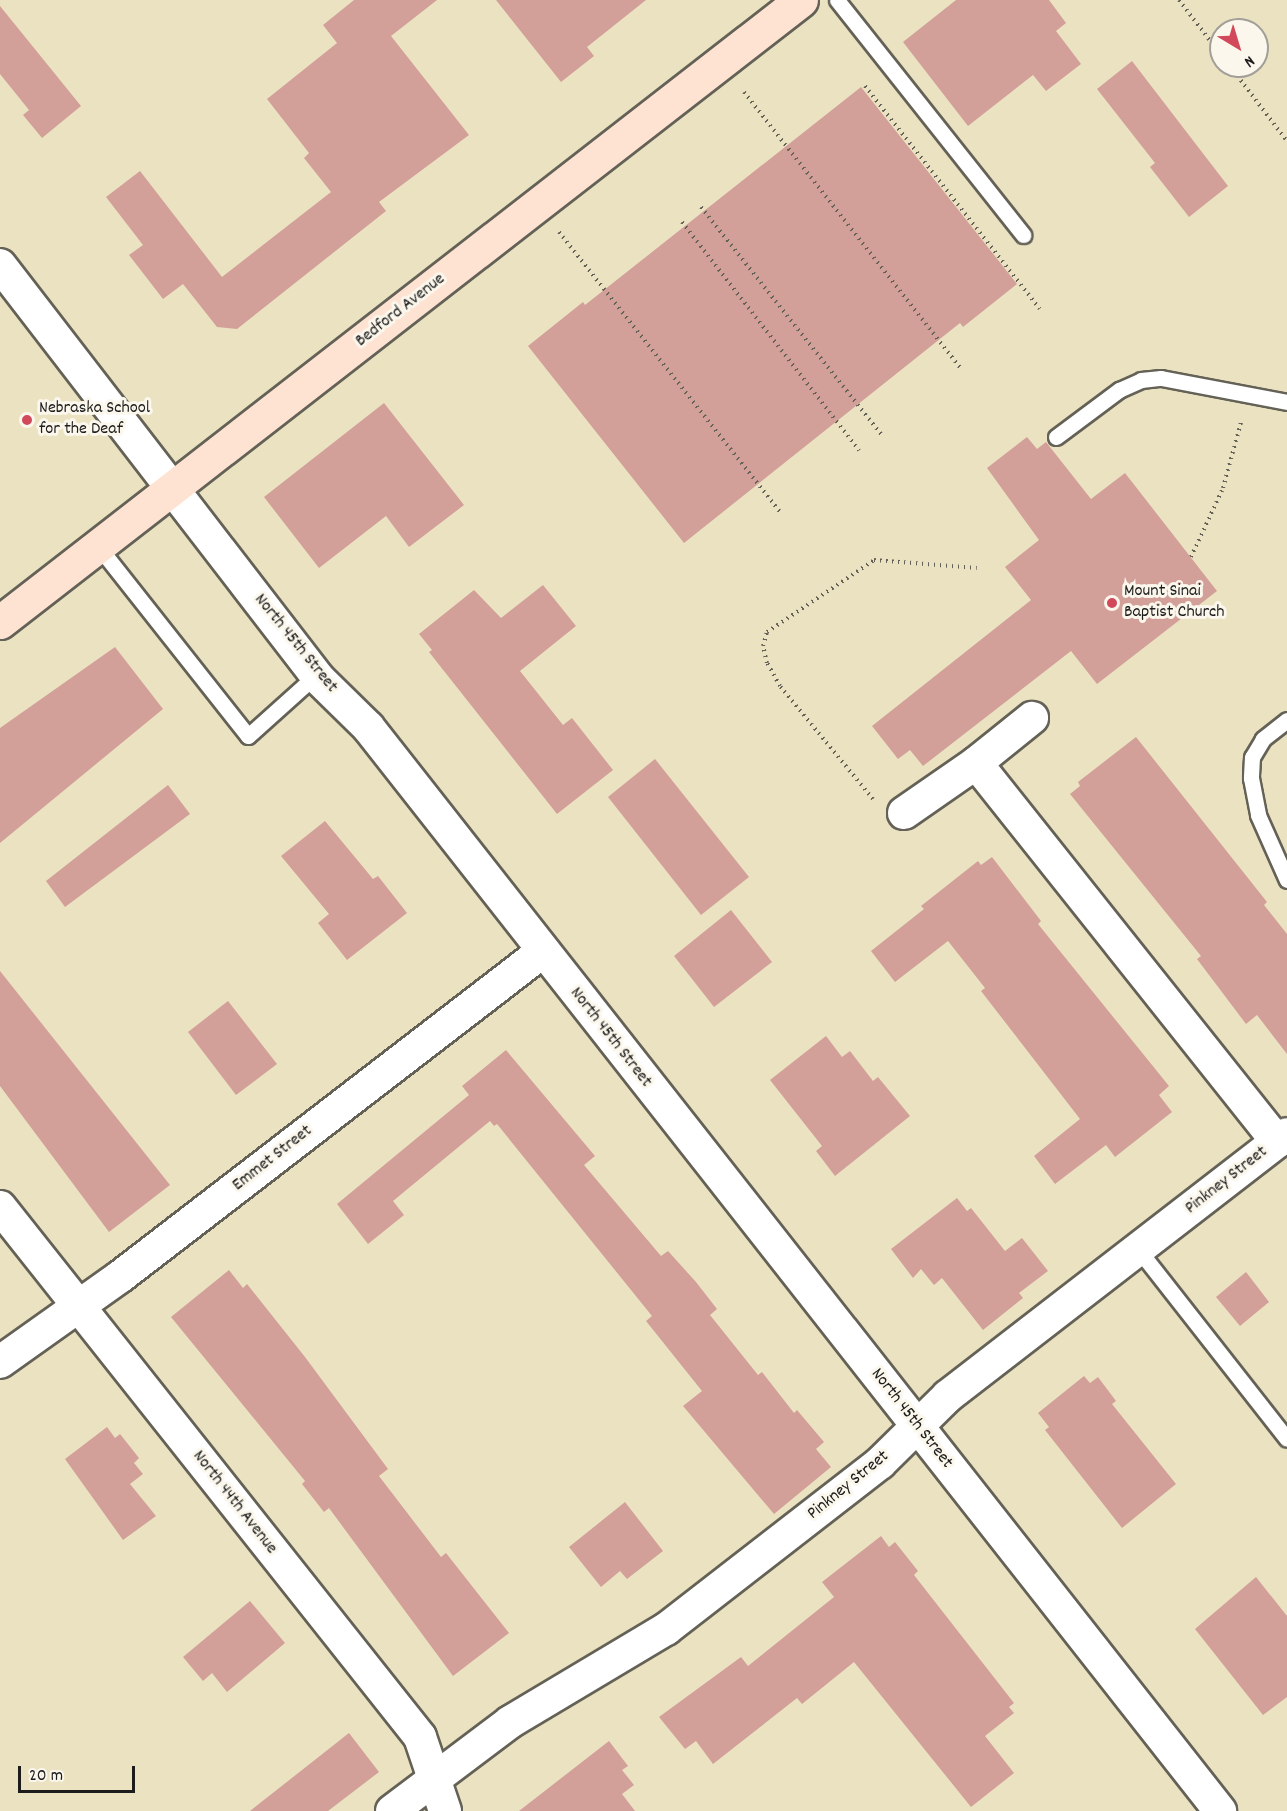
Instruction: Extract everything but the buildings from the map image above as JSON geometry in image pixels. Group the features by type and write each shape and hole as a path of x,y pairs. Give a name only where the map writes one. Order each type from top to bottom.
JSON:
{"street":[{"name":"Bedford Avenue","path":"0,621 801,0"},
{"name":"North 45th Street","path":"0,265 316,675 368,727 542,952 1220,1811"},
{"path":"904,813 976,764 1032,718"},
{"path":"976,764 1282,1138"},
{"name":"Emmet Street","path":"0,1362 542,952"},
{"name":"Pinkney Street","path":"392,1811 510,1722 666,1629 880,1463 948,1396 1282,1138"},
{"name":"North 44th Avenue","path":"0,1207 420,1737 446,1811"}],"lane":[{"path":"837,0 1023,235"},
{"path":"1056,437 1119,390 1141,380 1161,378 1287,402"},
{"path":"98,546 248,736 316,675"},
{"path":"1287,720 1263,739 1252,758 1251,778 1258,815 1287,880"},
{"path":"1138,1250 1287,1439"}],"path":[{"path":"1179,0 1209,39"},
{"path":"720,63 962,370"},
{"path":"1239,78 1287,141"},
{"path":"865,86 1040,309"},
{"path":"537,205 780,512"},
{"path":"701,207 881,434"},
{"path":"682,222 859,450"},
{"path":"1191,557 1224,488 1235,456 1246,394"},
{"path":"904,813 874,801 780,686 767,663 763,646 767,632 874,560 977,568"}],"place":[{"name":"Nebraska School for the Deaf","path":"27,420"},
{"name":"Mount Sinai Baptist Church","path":"1112,603"}]}
